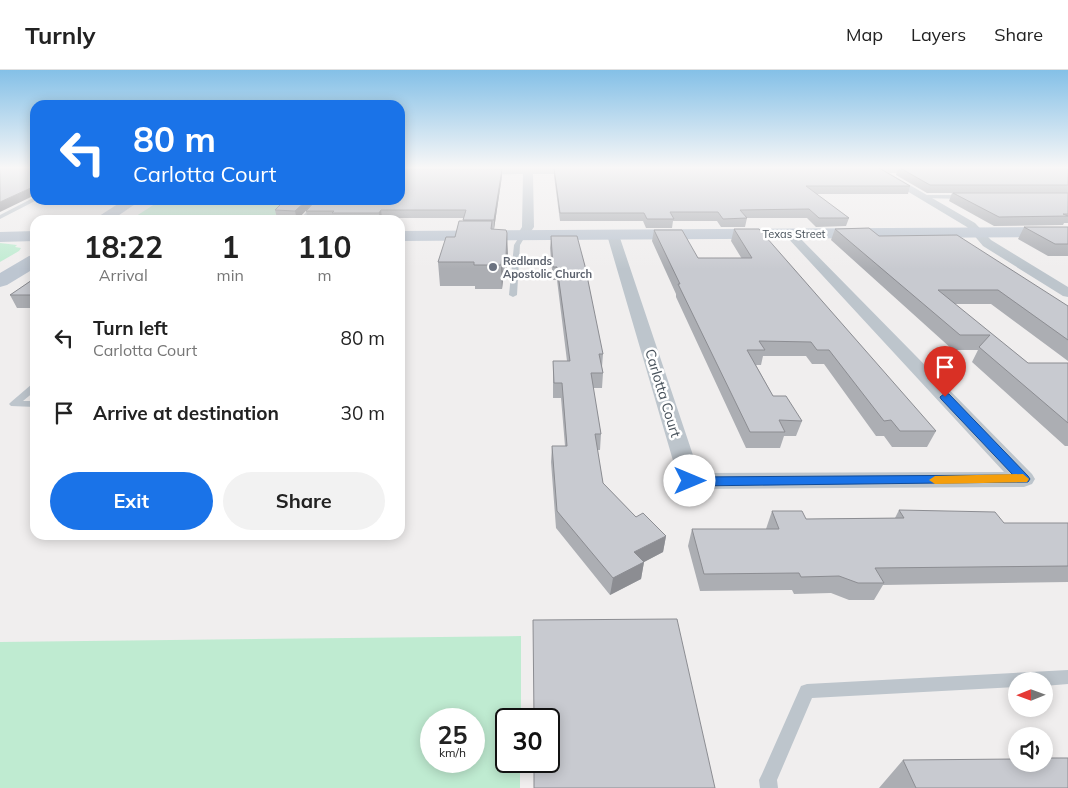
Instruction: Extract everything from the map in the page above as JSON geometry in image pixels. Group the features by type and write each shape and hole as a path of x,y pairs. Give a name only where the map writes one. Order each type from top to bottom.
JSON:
{"street":[{"path":"523,236 528,227 528,202"},
{"path":"931,202 971,225 987,243 1068,293"},
{"path":"109,215 126,205"},
{"name":"Texas Street","path":"405,236 1068,232"},
{"name":"Carlotta Court","path":"614,235 690,481 1024,479 790,234"},
{"path":"0,237 30,236"},
{"path":"0,281 30,263"}],"lane":[{"path":"0,216 30,202"},
{"path":"307,215 315,206"},
{"path":"513,295 517,245 523,236"},
{"path":"30,390 14,404 30,404"},
{"path":"769,788 768,780 807,691 1068,677"}],"green space":[{"path":"153,205 285,205 276,215 138,215"},
{"path":"0,243 17,245 15,247 21,248 0,262"},
{"path":"521,636 521,708 495,708 495,773 520,773 520,788 0,788 0,642"}],"building":[{"path":"405,202 497,202 494,220 463,220 466,210 381,210 379,213 306,211 311,205 405,205"},
{"path":"558,202 827,202 849,218 819,218 809,209 740,210 747,218 723,219 718,212 670,212 674,219 647,219 644,213 560,213"},
{"path":"969,202 1068,202 1068,214 1063,214 1068,216 999,217"},
{"path":"280,205 302,205 295,211 275,210"},
{"path":"459,221 492,221 491,229 506,230 506,256 502,256 501,265 474,265 474,262 438,262 446,237 455,237"},
{"path":"1024,227 1068,227 1068,244 1055,244"},
{"path":"869,228 879,236 957,235 1068,306 1068,340 998,290 938,290 1028,363 1068,363 1068,423 979,347 990,335 960,335 835,229"},
{"path":"734,229 759,229 936,431 900,431 891,420 884,421 829,350 817,350 811,342 759,341 765,350 747,350 773,396 786,396 802,421 779,420 785,432 750,432 678,284 680,284 654,230 682,230 698,258 752,258"},
{"path":"551,236 577,236 585,266 603,354 599,354 603,373 591,373 601,434 595,434 603,483 636,517 643,513 666,536 634,552 644,562 613,578 557,511 552,446 567,446 562,383 554,383 553,361 570,361 557,267 553,267"},
{"path":"30,281 30,295 10,295"},
{"path":"899,510 995,512 1004,523 1068,523 1068,566 875,568 884,583 858,583 839,576 801,577 799,573 704,574 692,529 779,529 772,511 802,511 806,519 904,518"},
{"path":"677,619 715,788 534,788 534,773 560,773 560,708 534,708 533,620"},
{"path":"1053,758 1068,758 1068,788 916,788 903,760 1008,759 1008,772 1053,772"}],"slow traffic":[{"path":"935,480 1023,479"}],"place":[{"name":"Redlands Apostolic Church","path":"493,267"}],"route":[{"path":"690,481 1024,479 945,397"}]}
